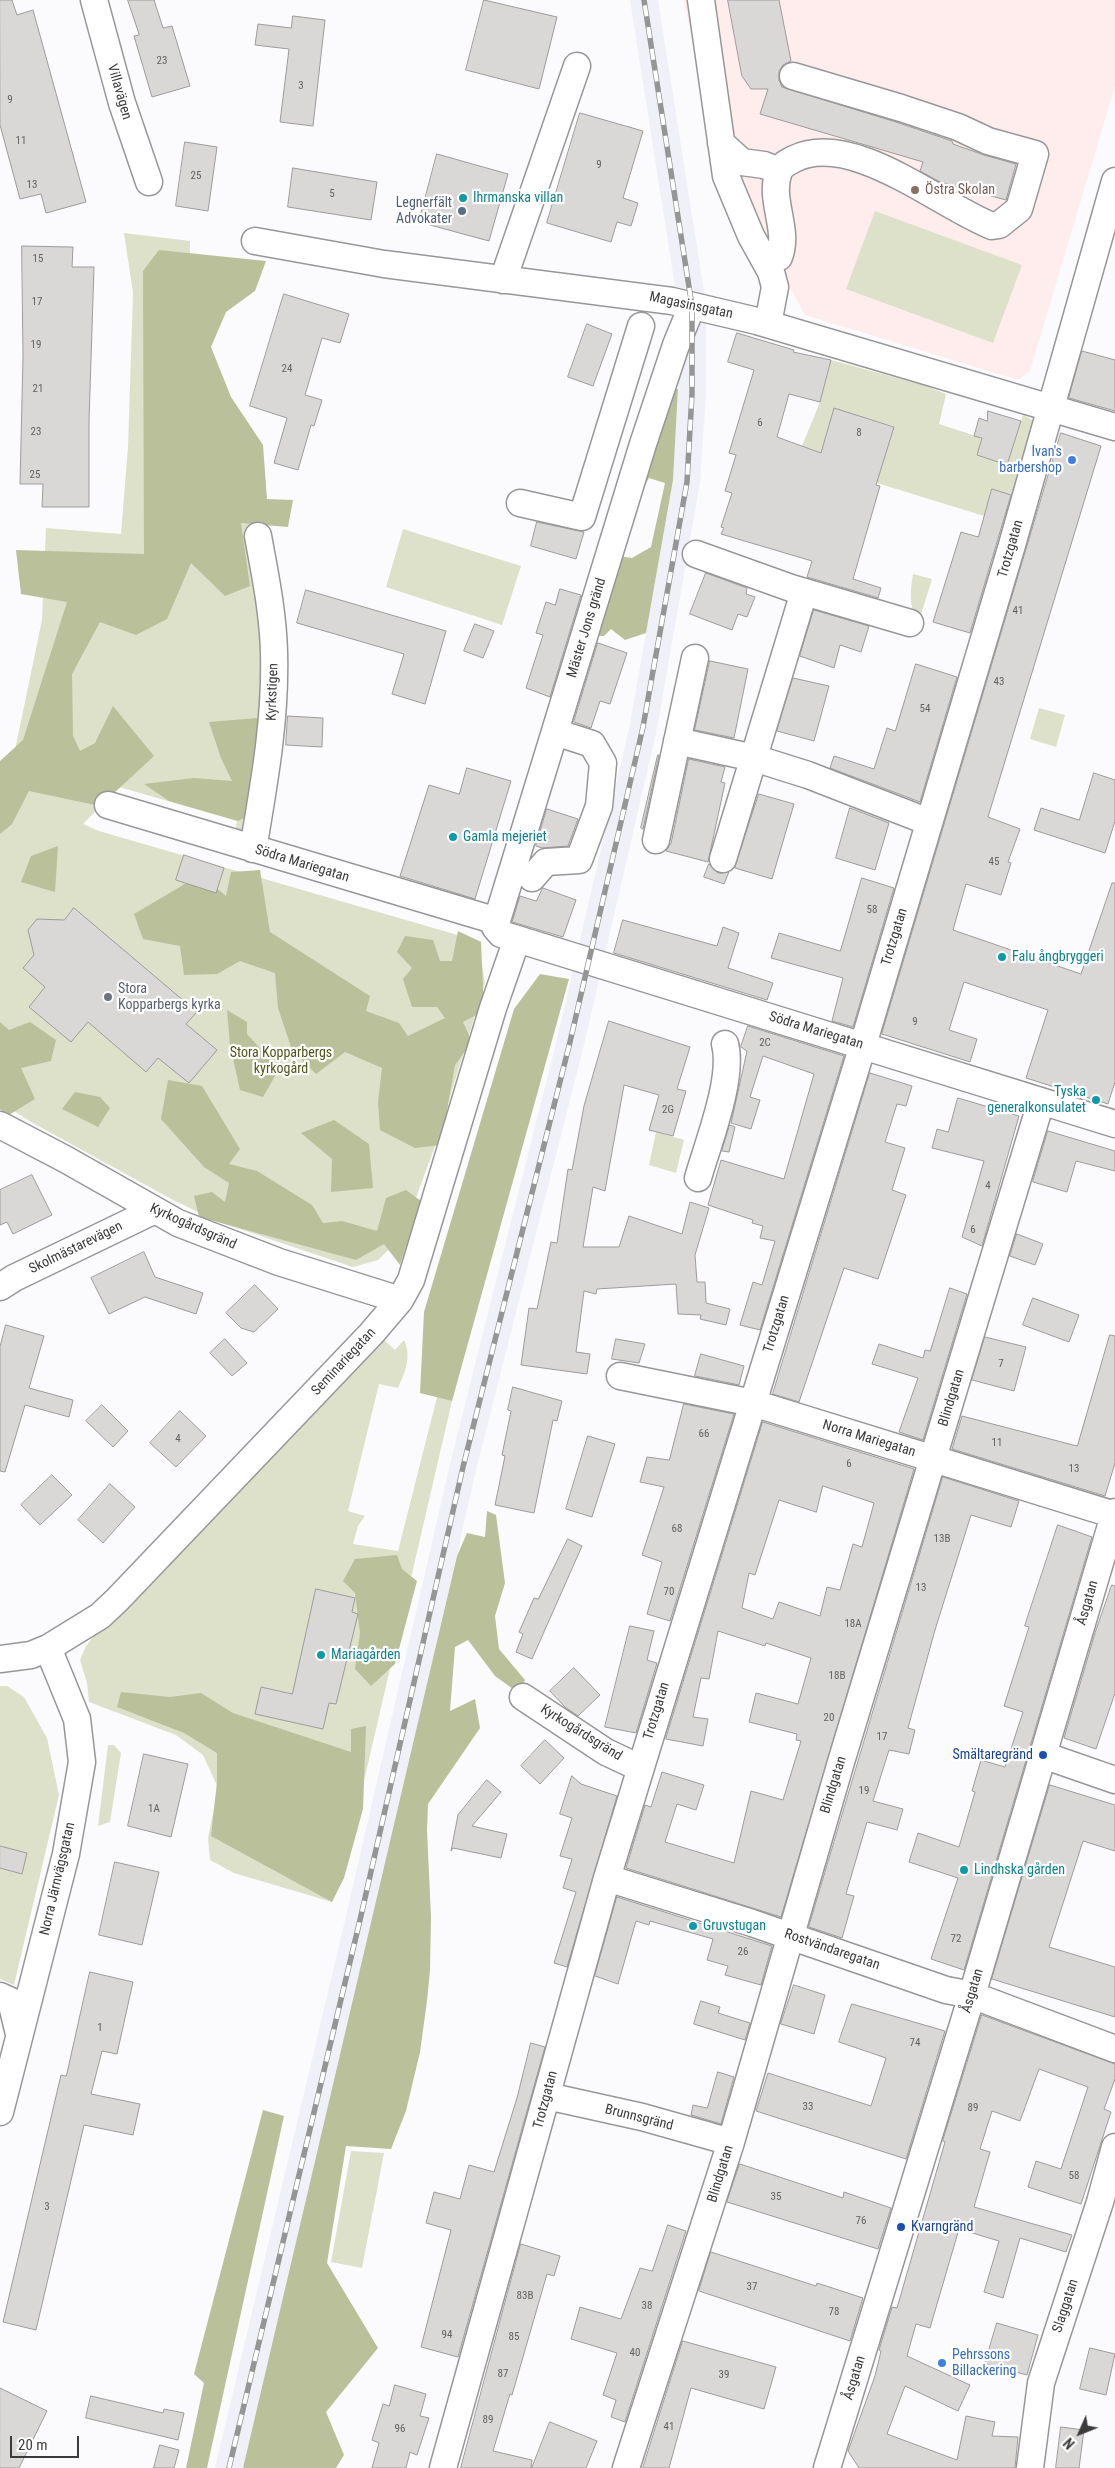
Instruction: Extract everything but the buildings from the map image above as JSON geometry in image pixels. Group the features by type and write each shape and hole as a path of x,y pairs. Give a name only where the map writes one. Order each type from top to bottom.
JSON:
{"street":[{"name":"Villavägen","path":"94,0 122,103 149,182"},
{"path":"701,0 726,176 751,236 771,272 775,287 768,324"},
{"path":"503,280 577,66"},
{"path":"779,257 783,241 776,197 779,172 788,162 812,153 841,155 900,175 992,226 999,225 1019,209 1035,154 988,141 958,127 909,111 793,76"},
{"path":"721,143 742,162 764,165 779,172"},
{"name":"Trotzgatan","path":"443,2468 607,1878 863,1045 1010,555 1115,181"},
{"name":"Magasinsgatan","path":"255,241 384,264 636,295 692,306 768,324 1115,427"},
{"name":"Mäster Jons gränd","path":"497,921 643,444 676,345 692,306"},
{"path":"520,503 582,517 641,326"},
{"name":"Kyrkstigen","path":"253,849 270,749 274,653 271,604 258,536"},
{"path":"696,554 804,592 910,623"},
{"path":"723,859 804,592"},
{"path":"656,840 695,658"},
{"path":"532,878 546,862 579,860 599,806 603,763 592,744 554,732"},
{"path":"677,741 754,758 808,775 930,822"},
{"name":"Södra Mariegatan","path":"108,805 497,921"},
{"path":"497,921 495,927 502,934 517,939"},
{"name":"Södra Mariegatan","path":"517,939 1115,1124"},
{"name":"Seminariegatan","path":"0,1659 31,1655 48,1648 100,1616 344,1363 400,1300 411,1280 493,1008 517,939"},
{"path":"698,1178 726,1076 729,1057 725,1044"},
{"name":"Blindgatan","path":"626,2468 731,2142 789,1935 1041,1102"},
{"name":"Kyrkogårdsgränd","path":"0,1125 65,1159 153,1211 212,1238 278,1262 400,1300"},
{"name":"Skolmästarevägen","path":"0,1287 14,1278 153,1211"},
{"name":"Norra Mariegatan","path":"620,1376 753,1404 1115,1514"},
{"name":"Åsgatan","path":"835,2466 979,1998 1043,1755 1115,1514"},
{"name":"Norra Järnvägsgatan","path":"0,2112 66,1854 82,1762 77,1719 48,1648"},
{"name":"Kyrkogårdsgränd","path":"523,1697 606,1752 640,1768"},
{"path":"1043,1755 1115,1780"},
{"name":"Rostvändaregatan","path":"607,1878 789,1935 946,1990 979,1998 1115,2049"},
{"path":"0,1996 11,2001 20,2035"},
{"name":"Brunnsgränd","path":"547,2096 642,2117 731,2142"},
{"name":"Slaggatan","path":"1030,2468 1041,2383 1100,2202 1115,2147"}],"shaded area":[{"path":"630,0 658,0 706,304 706,395 700,483 657,729 584,1045 476,1470 373,1923 243,2468 215,2468 346,1916 450,1464 557,1039 630,724 673,480 678,394 678,306"},
{"name":"Östra Skolan","path":"684,0 1115,0 1115,86 1030,371 1018,380 805,315 757,228 746,186 723,193"}],"green space":[{"path":"875,211 1022,265 993,343 846,289"},
{"name":"Stora Kopparbergs kyrkogård","path":"124,233 190,241 190,325 264,516 280,596 266,831 235,831 237,821 119,787 83,824 99,831 468,938 480,952 485,983 434,1149 401,1238 378,1260 353,1267 219,1222 173,1200 31,1122 0,1102 0,774 10,774 42,620 46,528 121,534 128,447 133,293"},
{"path":"159,250 266,261 255,291 226,312 211,347 231,397 263,445 267,499 293,500 288,527 241,523 250,586 225,596 191,563 167,619 136,635 100,622 72,674 73,736 80,751 95,743 113,706 154,756 100,806 29,791 12,824 0,834 0,761 23,740 67,602 21,594 16,550 144,554 143,271"},
{"path":"831,360 926,386 946,394 939,424 982,438 977,455 1007,465 1023,415 1036,422 1013,496 992,489 984,516 838,471 842,460 802,446 820,402","holes":["834,409 894,426 884,457 825,440"]},
{"path":"678,389 673,480 646,633 625,640 611,629 604,636 588,636 618,556 632,558 651,547 665,483 649,478 645,485 634,472 668,390"},
{"path":"403,529 521,566 502,625 386,587"},
{"path":"913,574 932,579 920,618 913,610 912,604"},
{"path":"1039,708 1065,715 1056,747 1030,739"},
{"path":"258,718 261,736 255,813 238,821 169,801 144,784 194,778 232,781 221,758 209,722"},
{"path":"58,846 55,892 21,882 31,856"},
{"path":"260,870 270,932 370,996 366,1011 399,1023 408,1036 445,1018 437,1007 412,1007 403,979 412,968 397,952 405,936 433,940 440,961 452,961 458,931 481,942 484,1011 463,1022 472,1042 455,1065 441,1145 415,1148 380,1130 378,1102 382,1068 345,1052 316,1074 292,1050 278,1008 275,973 240,961 217,974 184,975 180,946 143,939 134,914 200,875 226,896 231,872"},
{"path":"540,974 569,979 452,1401 420,1393 424,1312 514,1009"},
{"path":"227,1010 247,1022 247,1034 279,1069 263,1097 240,1090 230,1045"},
{"path":"0,1022 9,1030 30,1022 56,1040 51,1061 21,1068 35,1099 7,1116 0,1109"},
{"path":"168,1080 202,1086 240,1149 229,1164 257,1171 312,1205 323,1223 342,1221 377,1231 386,1198 406,1190 421,1201 400,1265 384,1244 356,1260 199,1217 194,1196 212,1192 225,1202 229,1183 204,1167 161,1119"},
{"path":"75,1092 100,1097 110,1108 98,1127 62,1109"},
{"path":"334,1120 369,1144 373,1188 331,1192 332,1159 301,1133"},
{"path":"656,1132 684,1140 676,1173 649,1165"},
{"path":"382,1338 395,1350 404,1340 407,1364 398,1388 379,1384 348,1511 365,1516 358,1526 353,1544 398,1551 437,1397 452,1401 361,1794 332,1902 234,1873 210,1860 208,1838 218,1788 203,1755 176,1735 89,1702 87,1683 80,1660 86,1646 100,1628 183,1551 329,1397"},
{"path":"487,1511 496,1515 505,1583 495,1616 499,1649 525,1680 520,1694 495,1676 468,1640 455,1647 450,1711 475,1699 480,1728 428,1804 427,1830 431,1917 430,1970 420,2052 406,2111 391,2149 346,2146 327,2263 378,2348 326,2412 344,2455 336,2468 243,2468 457,1556 467,1533 485,1537"},
{"path":"397,1555 402,1569 417,1581 395,1664 371,1686 355,1669 360,1633 355,1593 343,1581 355,1559"},
{"path":"0,1686 7,1686 24,1697 47,1738 59,1795 14,1985 0,1979"},
{"path":"121,1692 170,1697 201,1693 233,1713 351,1752 351,1729 366,1726 363,1809 344,1878 332,1902 211,1836 217,1782 217,1753 184,1733 117,1707"},
{"path":"108,1745 114,1745 121,1753 110,1822 98,1826"},
{"path":"263,2110 284,2116 207,2468 186,2468 204,2383 194,2374"},
{"path":"351,2151 384,2153 362,2268 331,2262"}],"railway":[{"path":"229,2468 360,1920 463,1467 570,1042 643,727 687,482 692,394 692,306 644,0"}],"place":[{"name":"Östra Skolan","path":"915,190"},
{"name":"Ihrmanska villan","path":"463,198"},
{"name":"Legnerfält Advokater","path":"462,211"},
{"name":"Ivan's barbershop","path":"1072,460"},
{"name":"Gamla mejeriet","path":"453,837"},
{"name":"Falu ångbryggeri","path":"1002,957"},
{"name":"Stora Kopparbergs kyrka","path":"108,997"},
{"name":"Tyska generalkonsulatet","path":"1096,1100"},
{"name":"Mariagården","path":"321,1655"},
{"name":"Smältaregränd","path":"1043,1755"},
{"name":"Lindhska gården","path":"964,1870"},
{"name":"Gruvstugan","path":"693,1926"},
{"name":"Kvarngränd","path":"901,2227"},
{"name":"Pehrssons Billackering","path":"942,2363"}]}
